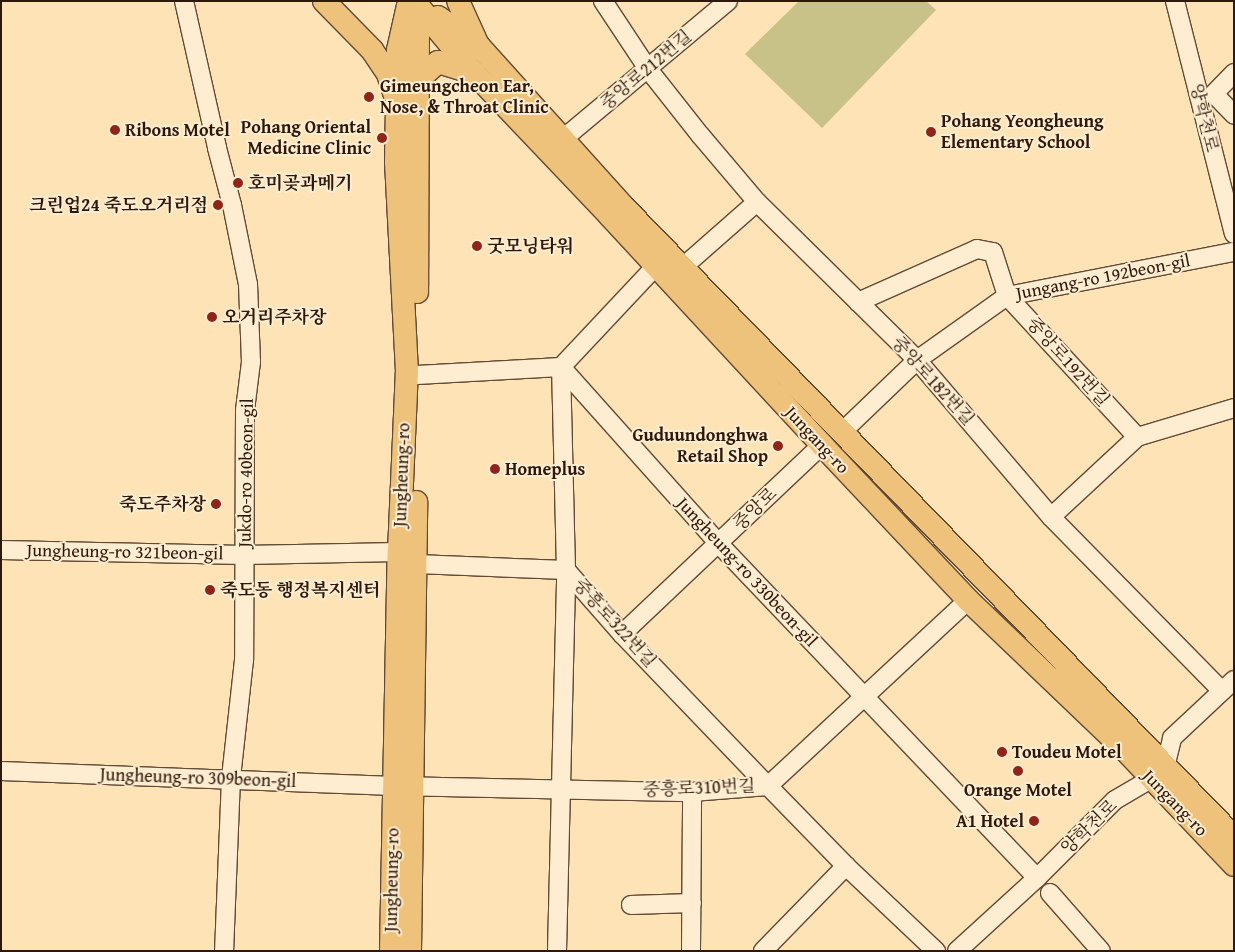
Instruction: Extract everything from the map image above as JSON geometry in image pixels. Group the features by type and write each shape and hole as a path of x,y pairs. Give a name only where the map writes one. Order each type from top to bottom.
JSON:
{"main road":[{"path":"324,1 372,50 388,74 397,104"},
{"name":"Jungheung-ro","path":"391,951 402,786 407,558 407,372 396,162 398,50 413,1"},
{"name":"Jungheung-ro","path":"407,558 417,375 418,28 413,1"},
{"name":"Jungang-ro","path":"413,1 479,46 563,139 842,432 1158,773 1231,844"},
{"name":"Jungang-ro","path":"413,1 474,73 968,600 1123,748 1158,773"},
{"path":"458,1 479,46"},
{"path":"418,80 438,62 474,73"},
{"name":"Jungheung-ro","path":"402,786 410,951"}],"street":[{"name":"Jukdo-ro 40beon-gil","path":"184,1 217,148 232,205 248,284 251,362 245,410 244,660 231,778 224,951"},
{"name":"중앙로182번길","path":"603,1 648,69 700,136 757,202 917,360 1051,517 1228,685"},
{"name":"중앙로212번길","path":"563,139 728,1"},
{"name":"양학천로","path":"1175,1 1234,234"},
{"path":"1234,73 1214,94 1234,115"},
{"path":"683,267 757,202"},
{"name":"중앙로192번길","path":"858,302 977,249 993,252 1007,296 1137,437"},
{"name":"Jungang-ro 192beon-gil","path":"842,432 917,360 1007,296 1234,252"},
{"path":"417,375 561,367 656,266"},
{"path":"557,951 566,570 561,367"},
{"name":"Jungheung-ro 330beon-gil","path":"561,367 719,544 1037,878"},
{"path":"1051,517 1137,437 1234,408"},
{"name":"중앙로","path":"622,634 822,445"},
{"name":"Jungheung-ro 321beon-gil","path":"1,550 407,558"},
{"name":"중흥로322번길","path":"407,558 566,570 622,634 768,786"},
{"path":"768,786 865,698 968,600"},
{"path":"1158,773 1172,738 1228,685"},
{"name":"Jungheung-ro 309beon-gil","path":"1,771 231,778 402,786"},
{"name":"양학천로","path":"957,951 1037,878 1115,800 1158,773"},
{"name":"중흥로310번길","path":"402,786 692,792 768,786 846,866 936,951"},
{"path":"691,951 692,792"},
{"path":"762,951 846,866"},
{"path":"1050,893 1101,951"},
{"path":"631,905 692,903"}],"shaded area":[{"path":"799,1 926,1 936,10 822,128 745,54"}],"place":[{"name":"Gimeungcheon Ear, Nose, & Throat Clinic","path":"369,97"},
{"name":"Ribons Motel","path":"115,130"},
{"name":"Pohang Yeongheung Elementary School","path":"931,132"},
{"name":"Pohang Oriental Medicine Clinic","path":"382,138"},
{"name":"호미곶과메기","path":"238,183"},
{"name":"크린업24 죽도오거리점","path":"218,205"},
{"name":"굿모닝타워","path":"477,246"},
{"name":"오거리주차장","path":"212,317"},
{"name":"Guduundonghwa Retail Shop","path":"778,446"},
{"name":"Homeplus","path":"495,469"},
{"name":"죽도주차장","path":"216,504"},
{"name":"죽도동 행정복지센터","path":"210,590"},
{"name":"Toudeu Motel","path":"1002,752"},
{"name":"Orange Motel","path":"1018,771"},
{"name":"A1 Hotel","path":"1034,821"}]}
